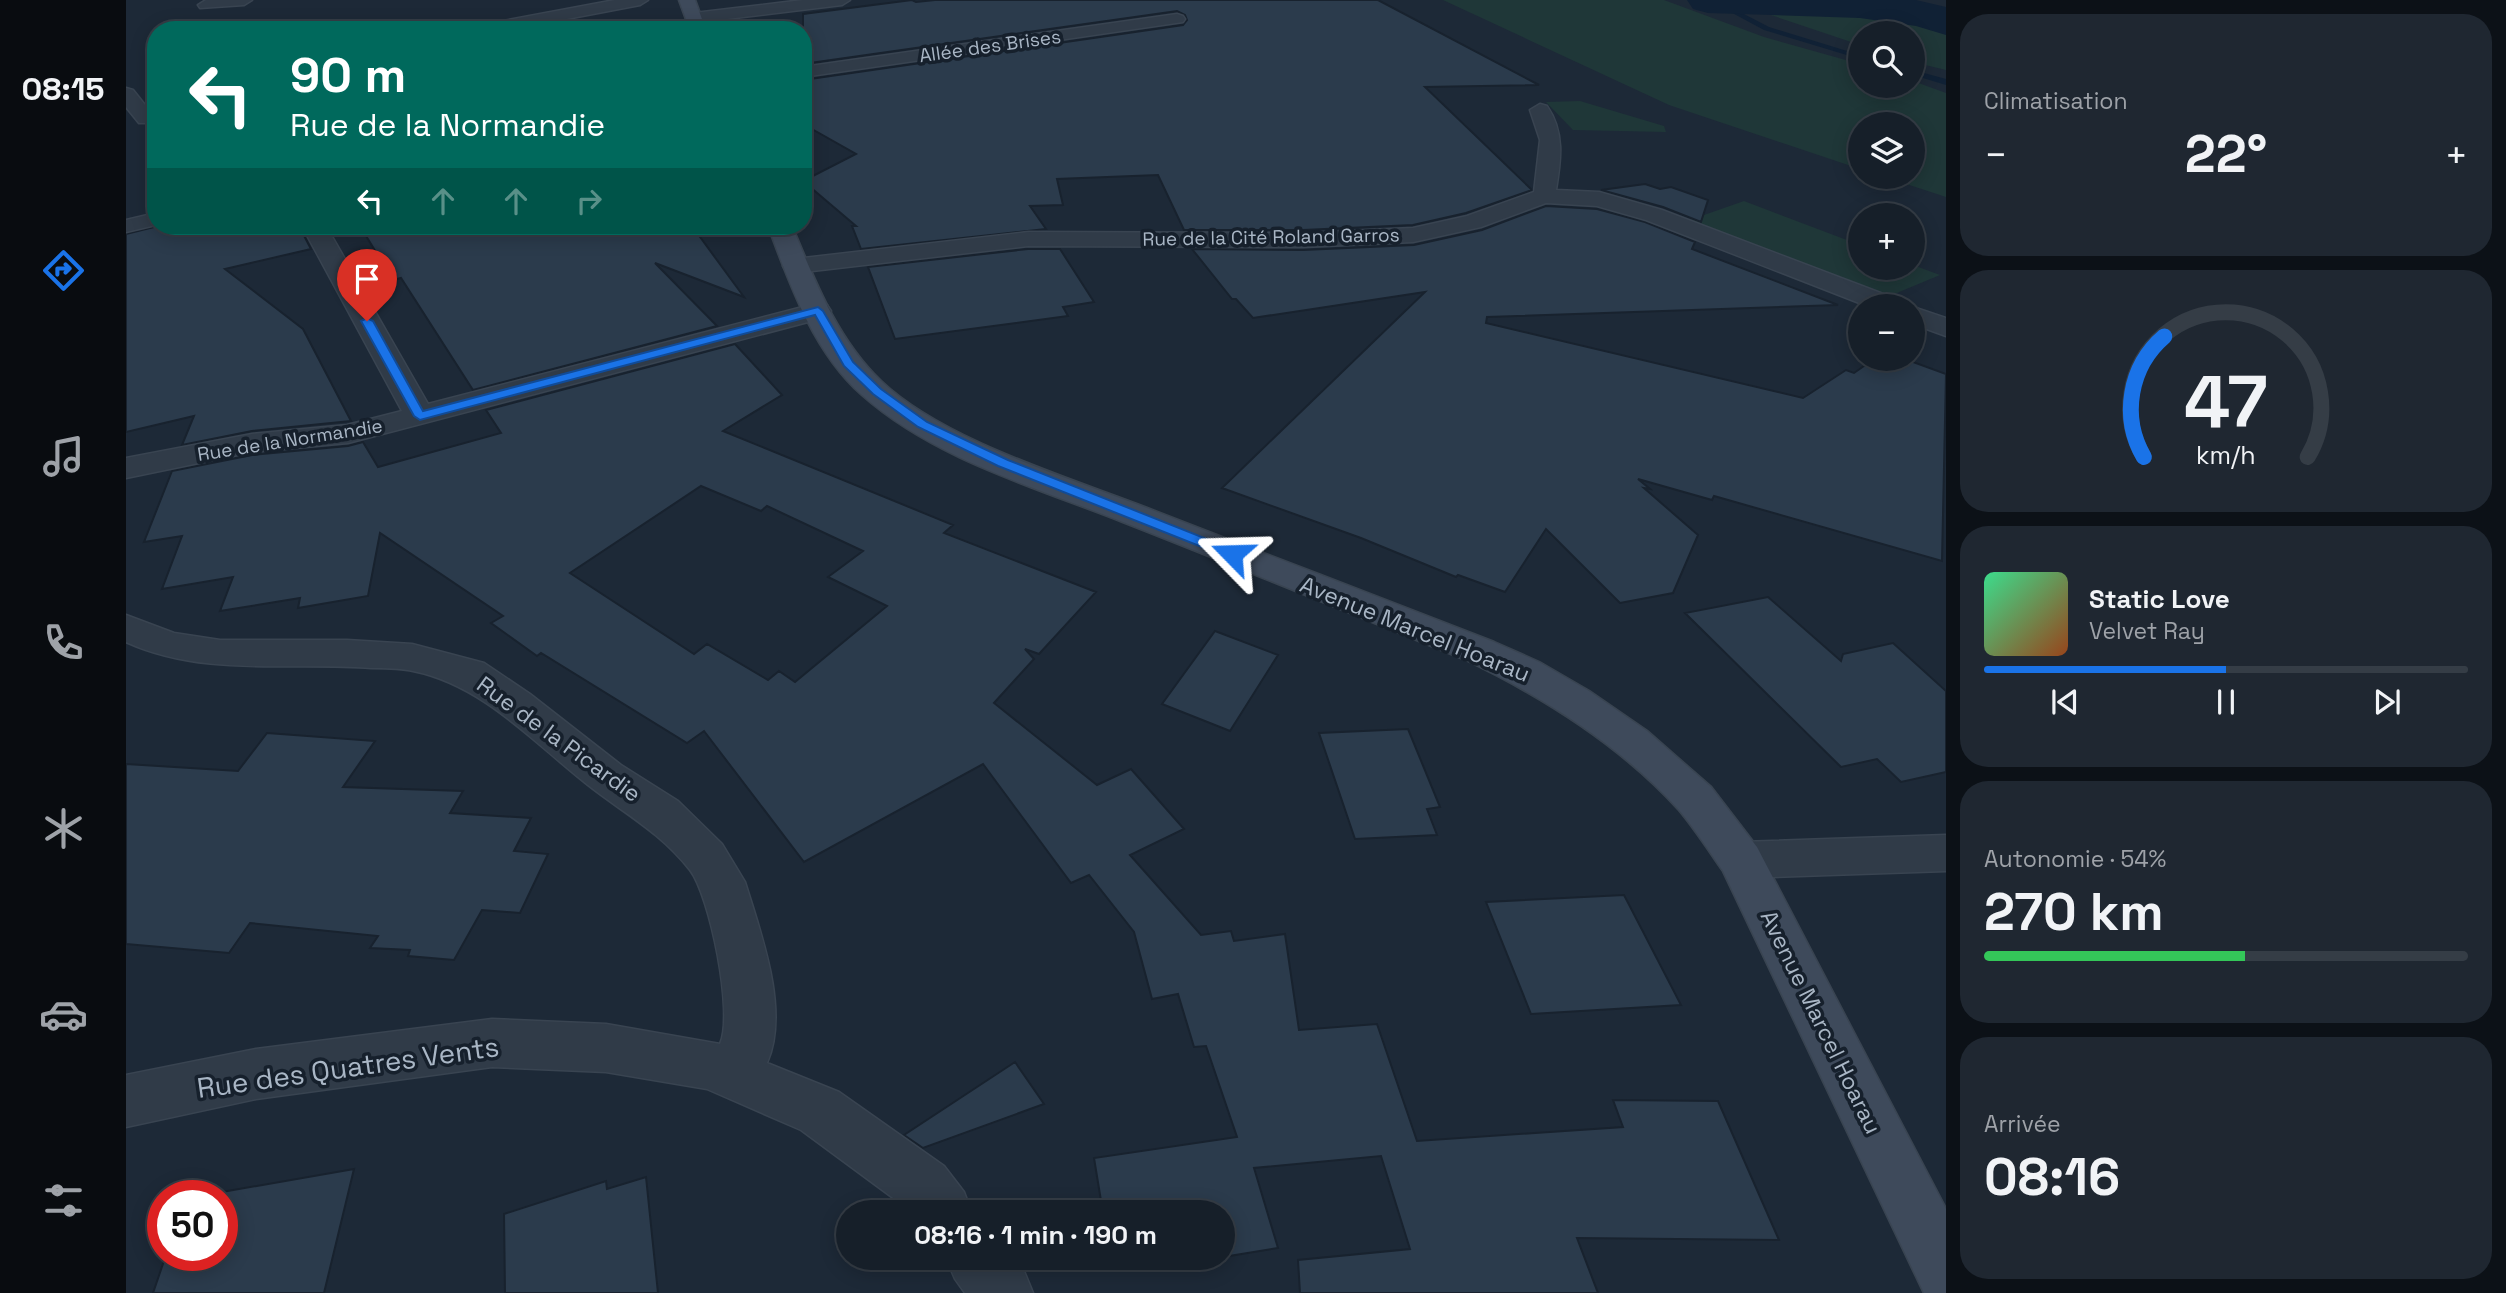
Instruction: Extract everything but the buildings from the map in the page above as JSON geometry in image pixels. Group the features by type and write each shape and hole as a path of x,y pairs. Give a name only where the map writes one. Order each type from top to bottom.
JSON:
{"main road":[{"path":"687,0 695,21"},
{"name":"Avenue Marcel Hoarau","path":"784,235 818,311 848,364 877,392 923,425 1003,463 1480,650 1575,701 1632,742 1695,799 1741,860 1946,1272"}],"street":[{"path":"206,5 244,0"},
{"path":"529,21 640,0"},
{"path":"714,21 842,0"},
{"name":"Allée des Brises","path":"812,71 1177,19"},
{"path":"126,94 147,114"},
{"path":"1540,110 1548,122 1550,166 1544,196"},
{"path":"126,123 147,119"},
{"name":"Rue de la Cité Roland Garros","path":"796,266 1027,239 1303,240 1413,235 1473,222 1544,196 1599,199 1654,215 1859,294"},
{"path":"319,235 420,416"},
{"name":"Rue de la Normandie","path":"126,468 252,443 348,435 818,311"},
{"path":"1925,320 1946,328"},
{"name":"Rue de la Picardie","path":"126,627 166,645 220,653 347,653 412,657 470,673 516,704 606,776 662,813 706,857 722,882 748,977 748,1046 730,1074"},
{"path":"1741,860 1946,853"},
{"name":"Rue des Quatres Vents","path":"126,1101 256,1074 492,1043 606,1048 711,1065 820,1111 924,1186 934,1200"},
{"path":"985,1270 1002,1293"}],"lane":[{"path":"126,226 147,221"}],"green space":[{"path":"1443,0 1664,0 1764,37 1848,61 1848,98 1925,98 1925,85 1946,93 1946,197 1922,189 1925,189 1925,112 1848,112 1848,165 1669,105"},
{"path":"1750,8 1885,14 1924,21 1848,21 1848,41"},
{"path":"1925,21 1946,27 1946,70 1925,65"},
{"path":"1580,101 1664,126 1666,132 1573,130 1546,102"},
{"path":"1744,201 1848,240 1848,280 1925,280 1925,269 1940,275 1894,294 1865,294 1684,222"}],"waterway":[{"path":"1708,0 1860,5 1924,14 1946,22"},
{"path":"1714,1 1748,21 1848,54"},
{"path":"1925,76 1946,82"}],"route":[{"path":"367,321 420,416 818,311 848,364 877,392 923,425 1003,463 1232,554"}]}
